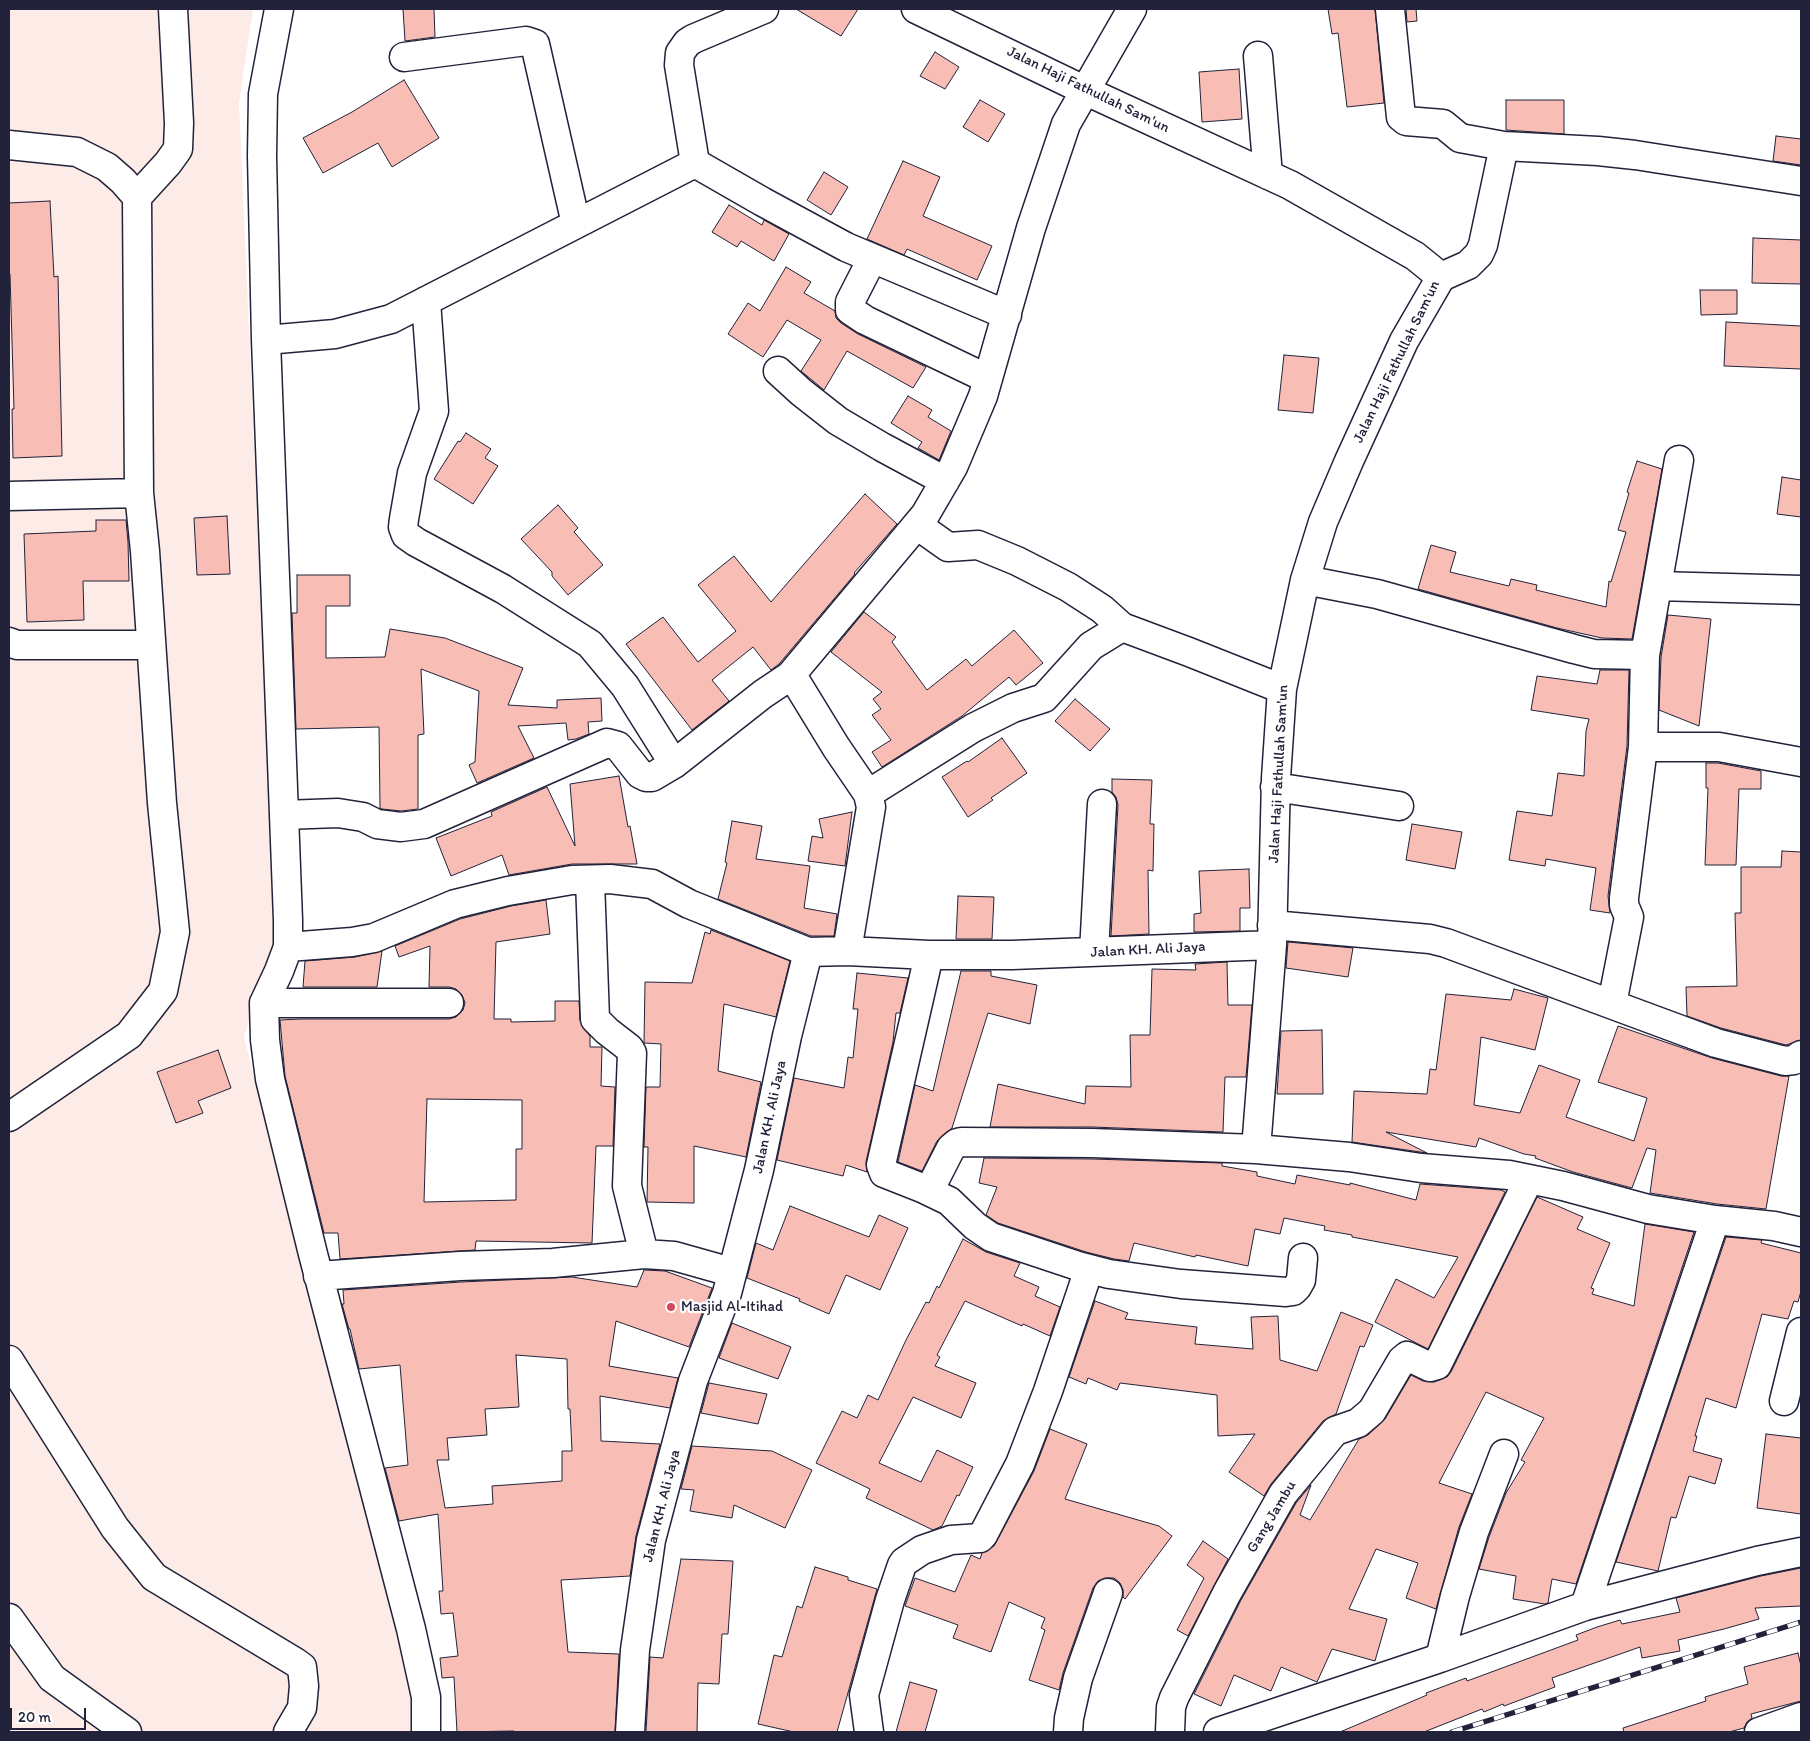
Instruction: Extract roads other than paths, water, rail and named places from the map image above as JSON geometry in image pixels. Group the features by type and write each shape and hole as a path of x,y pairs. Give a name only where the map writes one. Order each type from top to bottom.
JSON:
{"main road":[{"path":"136,197 168,163 178,149 173,9"},
{"path":"279,9 263,94 262,156 266,340 288,947 264,1003 265,1040 270,1079 318,1276 411,1629 426,1697 426,1732"},
{"path":"764,9 693,39 687,43 680,53 679,65 696,163 846,247 1007,315"},
{"name":"Jalan Haji Fathullah Sam'un","path":"916,9 965,18 1084,90 1290,185 1415,256 1441,277 1404,341 1349,461 1323,522 1305,580 1282,689 1275,787 1272,935 1256,1150"},
{"path":"284,815 338,813 363,817 377,824 400,827 424,824 607,743 614,743 618,746 640,774 652,777 674,764 763,694 790,676 925,515 953,466 983,396 1031,228 1066,124 1132,9"},
{"path":"1390,9 1401,117 1406,122 1443,124 1460,138 1504,146 1635,155 1801,181"},
{"path":"404,57 526,41 535,44 576,224"},
{"path":"1258,56 1268,175"},
{"path":"9,145 77,152 107,167 123,181 136,197 139,493 145,551 162,803 175,932 163,991 130,1035 9,1117"},
{"path":"1441,277 1468,265 1480,254 1504,146"},
{"path":"266,340 335,334 391,319 696,163"},
{"path":"872,259 850,302 850,310 865,320 988,378"},
{"path":"426,301 434,411 412,473 403,527 406,535 503,589 590,644 625,686 674,764"},
{"path":"778,371 838,421 945,481"},
{"path":"1612,1004 1629,917 1624,905 1624,898 1644,747 1645,655 1679,460"},
{"path":"9,496 139,493"},
{"path":"917,525 948,547 978,545 1017,561 1068,587 1102,609 1122,627 1282,689"},
{"path":"1305,580 1377,594 1574,650 1594,654 1645,655"},
{"path":"1657,586 1801,590"},
{"path":"868,794 973,728 1013,708 1044,698 1092,646 1122,627"},
{"path":"9,642 17,645 151,645"},
{"path":"790,676 795,680 836,747 868,794 871,807 847,951"},
{"path":"1644,747 1719,747 1801,762"},
{"path":"1275,787 1399,806"},
{"path":"1094,952 1102,804"},
{"path":"590,880 594,1015 597,1021 629,1048 632,1054 627,1186 644,1254"},
{"path":"288,947 352,942 374,938 454,904 547,883 631,880 652,884 694,906 808,952"},
{"name":"Jalan KH. Ali Jaya","path":"630,1732 635,1650 651,1540 693,1381 719,1317 759,1170 787,1036 808,952 847,951 929,955 1012,955 1094,952 1272,935 1430,939 1461,947 1716,1043 1785,1060 1794,1060 1801,1055"},
{"path":"929,955 882,1165 884,1172 930,1191 949,1202 975,1226 991,1237 1109,1274 1163,1282 1286,1292 1292,1291 1301,1280 1302,1258"},
{"path":"264,1003 450,1003"},
{"path":"930,1191 951,1148 961,1142 1082,1142 1256,1150 1349,1157 1421,1168 1484,1172 1563,1186 1648,1209 1715,1220 1774,1226 1801,1232"},
{"name":"Gang Jambu","path":"1170,1732 1171,1707 1174,1698 1227,1593 1290,1485 1335,1430 1358,1423 1372,1411 1402,1360 1408,1356 1430,1367 1437,1365 1529,1179"},
{"path":"1585,1606 1715,1220"},
{"path":"318,1276 460,1266 553,1263 644,1254 674,1256 731,1272"},
{"path":"869,1732 864,1695 890,1600 902,1565 922,1550 951,1540 980,1538 986,1530 1024,1455 1048,1391 1089,1269"},
{"path":"1784,1401 1801,1332"},
{"path":"9,1360 115,1528 154,1577 302,1667 304,1686 302,1708 288,1732"},
{"path":"1440,1658 1455,1596 1474,1532 1504,1454"},
{"path":"1218,1732 1440,1658 1585,1606 1757,1561 1801,1552"},
{"path":"1068,1732 1069,1718 1078,1678 1108,1593"},
{"path":"9,1618 52,1678 126,1732"},
{"path":"1759,1732 1801,1717"}],"railway":[{"path":"1452,1732 1801,1622"}],"place":[{"name":"Masjid Al-Itihad","path":"671,1307"}]}
